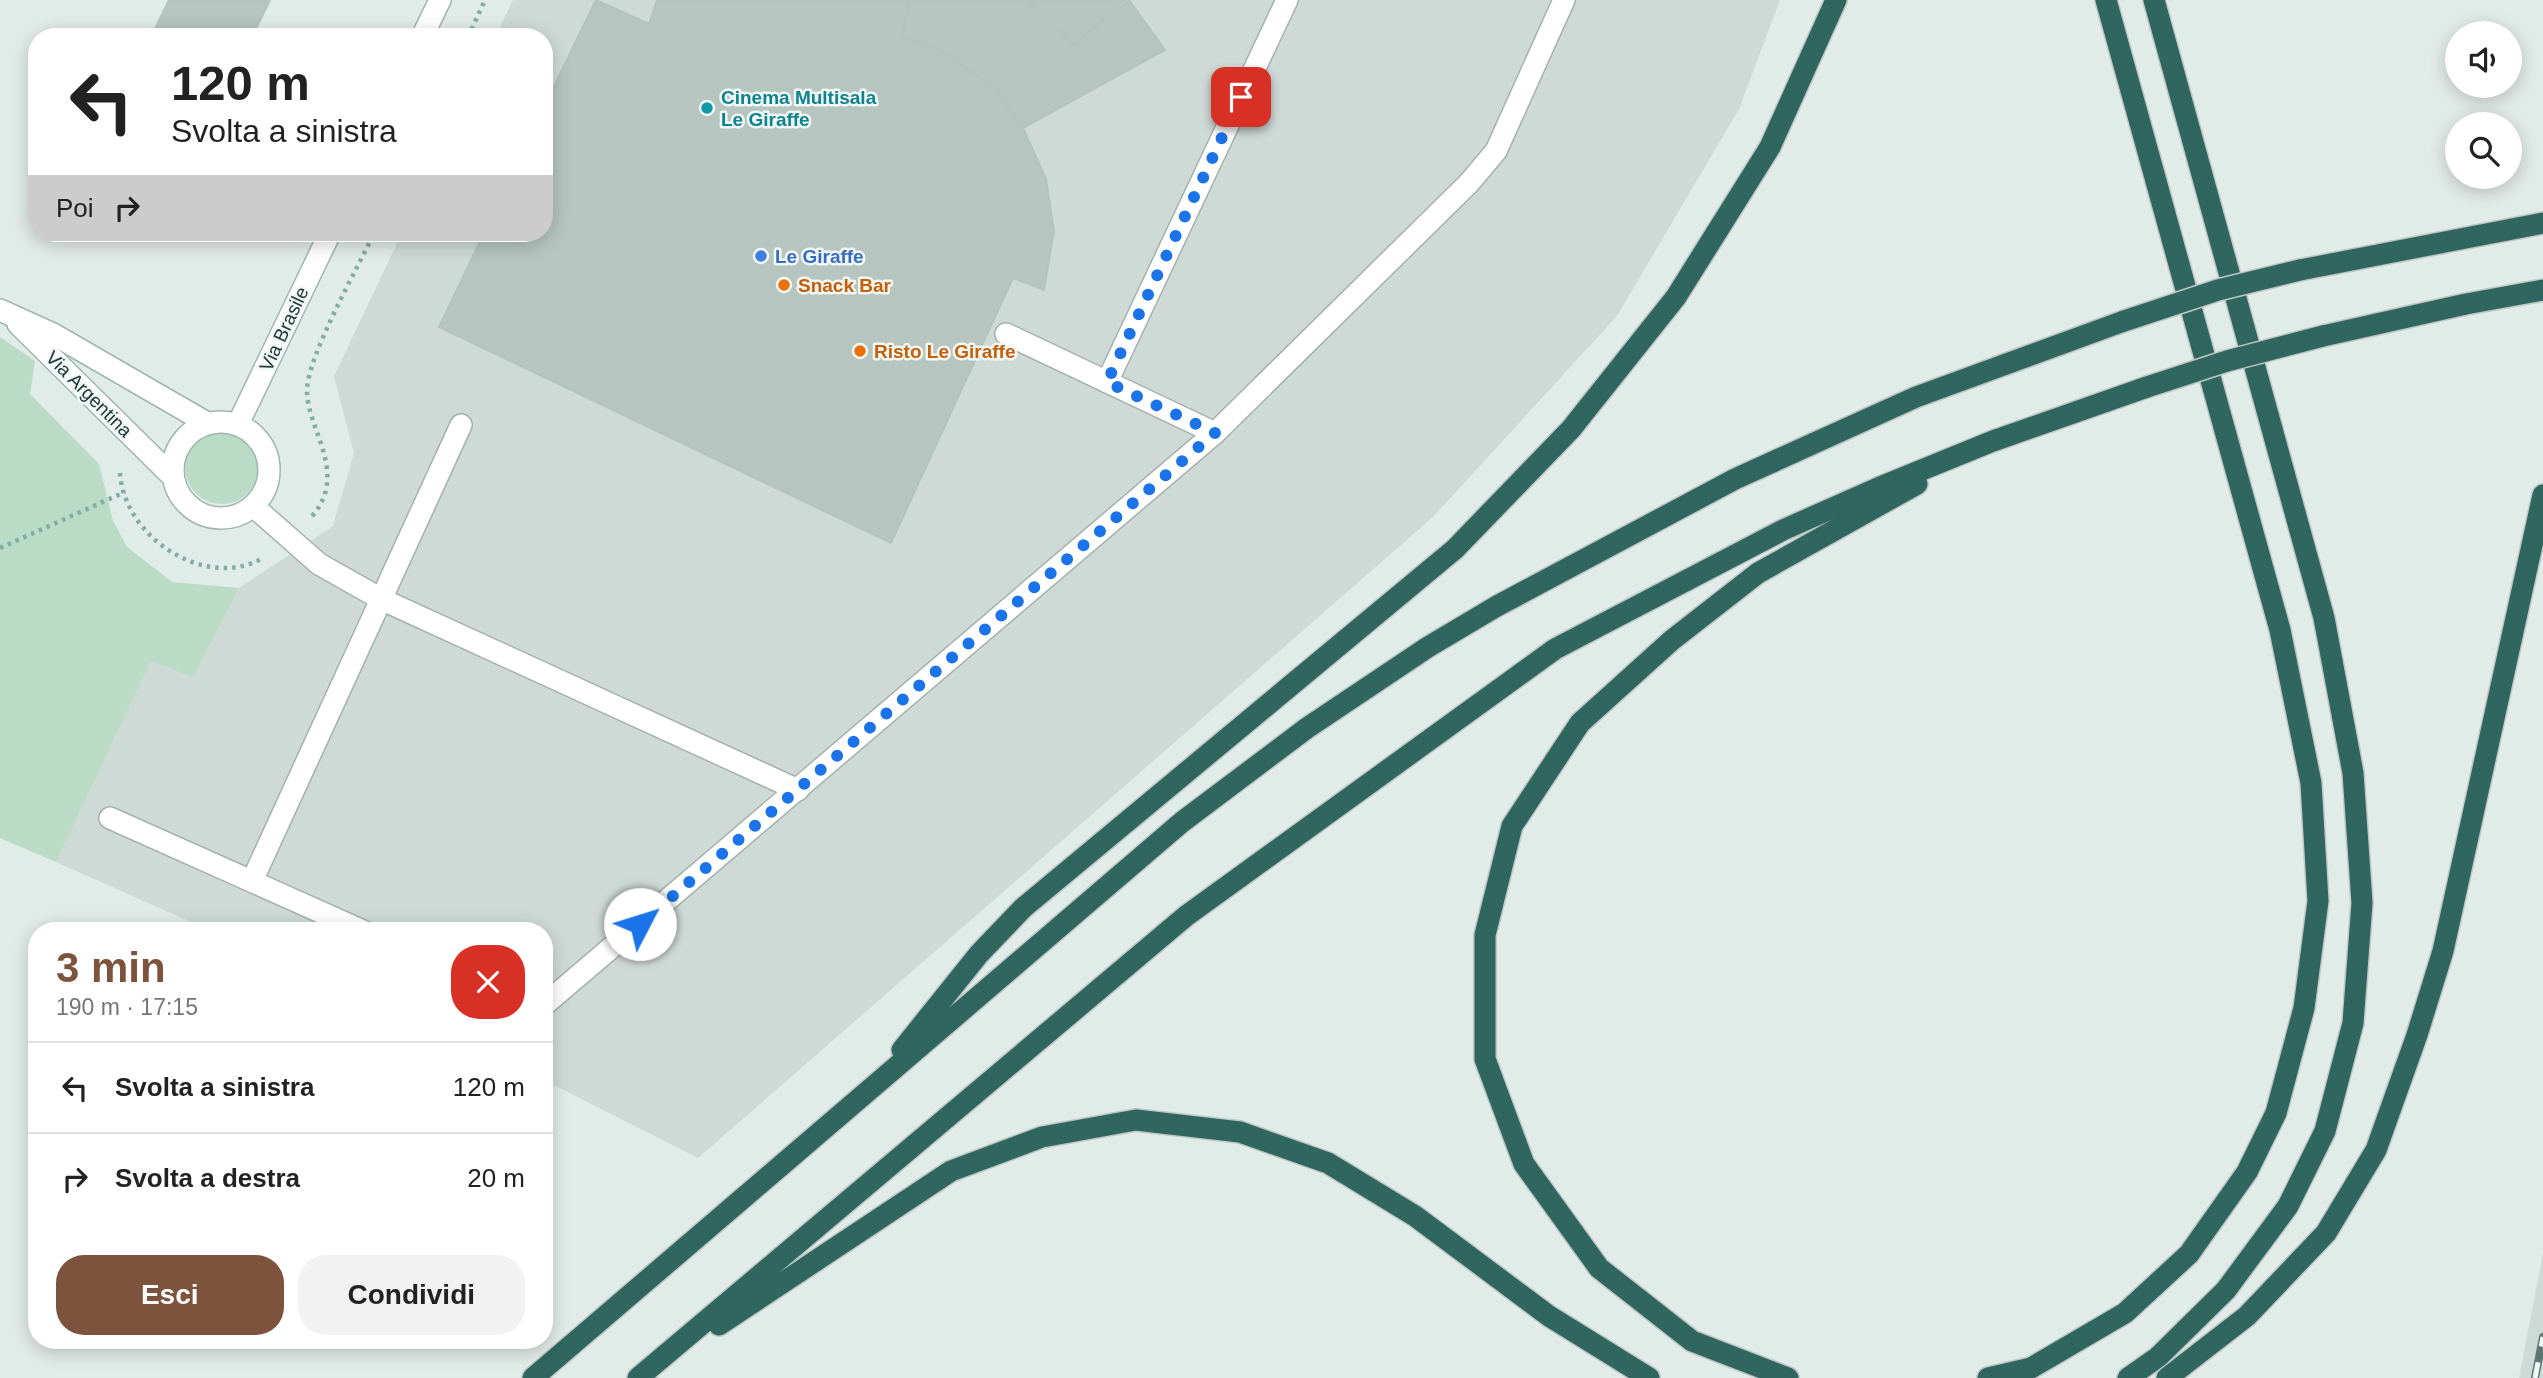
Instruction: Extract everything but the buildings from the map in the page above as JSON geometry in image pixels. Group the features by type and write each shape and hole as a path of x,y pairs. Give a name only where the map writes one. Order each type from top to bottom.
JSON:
{"highway":[{"path":"873,1087 978,954 1023,908 1455,549 1571,429 1676,296 1770,147 1836,0"},
{"path":"1988,1378 2031,1368 2125,1313 2189,1254 2247,1172 2276,1113 2304,1008 2318,901 2311,783 2280,630 2106,0"},
{"path":"2129,1378 2158,1357 2226,1290 2294,1193 2325,1131 2353,1023 2362,903 2353,773 2324,618 2154,0"},
{"path":"533,1378 1182,822 1307,728 1428,647 1508,599 1748,473 1916,397 2124,321 2218,290 2300,270 2543,223"},
{"path":"639,1378 1186,916 1555,649 1783,530 1993,441 2227,361 2323,336 2543,290"},
{"path":"1788,1378 1692,1341 1599,1268 1524,1164 1485,1059 1485,935 1512,826 1580,723 1672,640 1758,573 1993,441"},
{"path":"2167,1378 2247,1316 2326,1234 2376,1150 2417,1035 2443,951 2543,495"},
{"path":"639,1378 951,1171 1042,1137 1136,1120 1240,1132 1328,1163 1415,1216 1549,1316 1649,1378"}],"street":[{"path":"426,28 440,0"},
{"path":"1107,382 1287,0"},
{"path":"553,996 1215,433 1469,183 1496,151 1564,0"},
{"name":"Via Brasile","path":"238,424 326,242"},
{"name":"Via Argentina","path":"3,311 53,334 207,423"},
{"name":"Via Argentina","path":"3,311 172,476"},
{"path":"1006,334 1215,433"},
{"path":"228,421 238,424 261,442 270,468 268,482 253,506 230,517 204,515 182,500 172,476 176,449 184,437 207,423 228,421"},
{"path":"252,881 461,425"},
{"path":"253,506 319,564 381,599 798,790"},
{"path":"110,818 343,922"}],"path":[{"path":"472,28 485,0"},
{"path":"0,548 125,492"}],"shaded area":[{"path":"513,0 1780,0 1739,109 1617,316 1433,517 698,1158 553,1085 553,922 191,922 56,862 151,661 193,676 239,588 333,526 354,453 334,376 398,242 553,242 553,28 499,28"},
{"path":"2543,1253 2543,1378 2519,1378"}],"green space":[{"path":"0,337 35,361 30,394 99,464 113,521 127,547 172,582 239,588 193,677 151,661 56,862 0,838"},
{"path":"222,430 236,433 248,441 256,453 259,467 256,481 248,493 236,501 222,504 208,501 196,493 188,481 185,467 188,453 196,441 208,433"}],"railway":[{"path":"2535,1378 2543,1337"}],"place":[{"name":"Cinema Multisala Le Giraffe","path":"707,108"},
{"name":"Le Giraffe","path":"761,256"},
{"name":"Snack Bar","path":"784,285"},
{"name":"Risto Le Giraffe","path":"860,351"}],"route":[{"path":"640,924 1215,433 1107,382 1241,97"}]}
